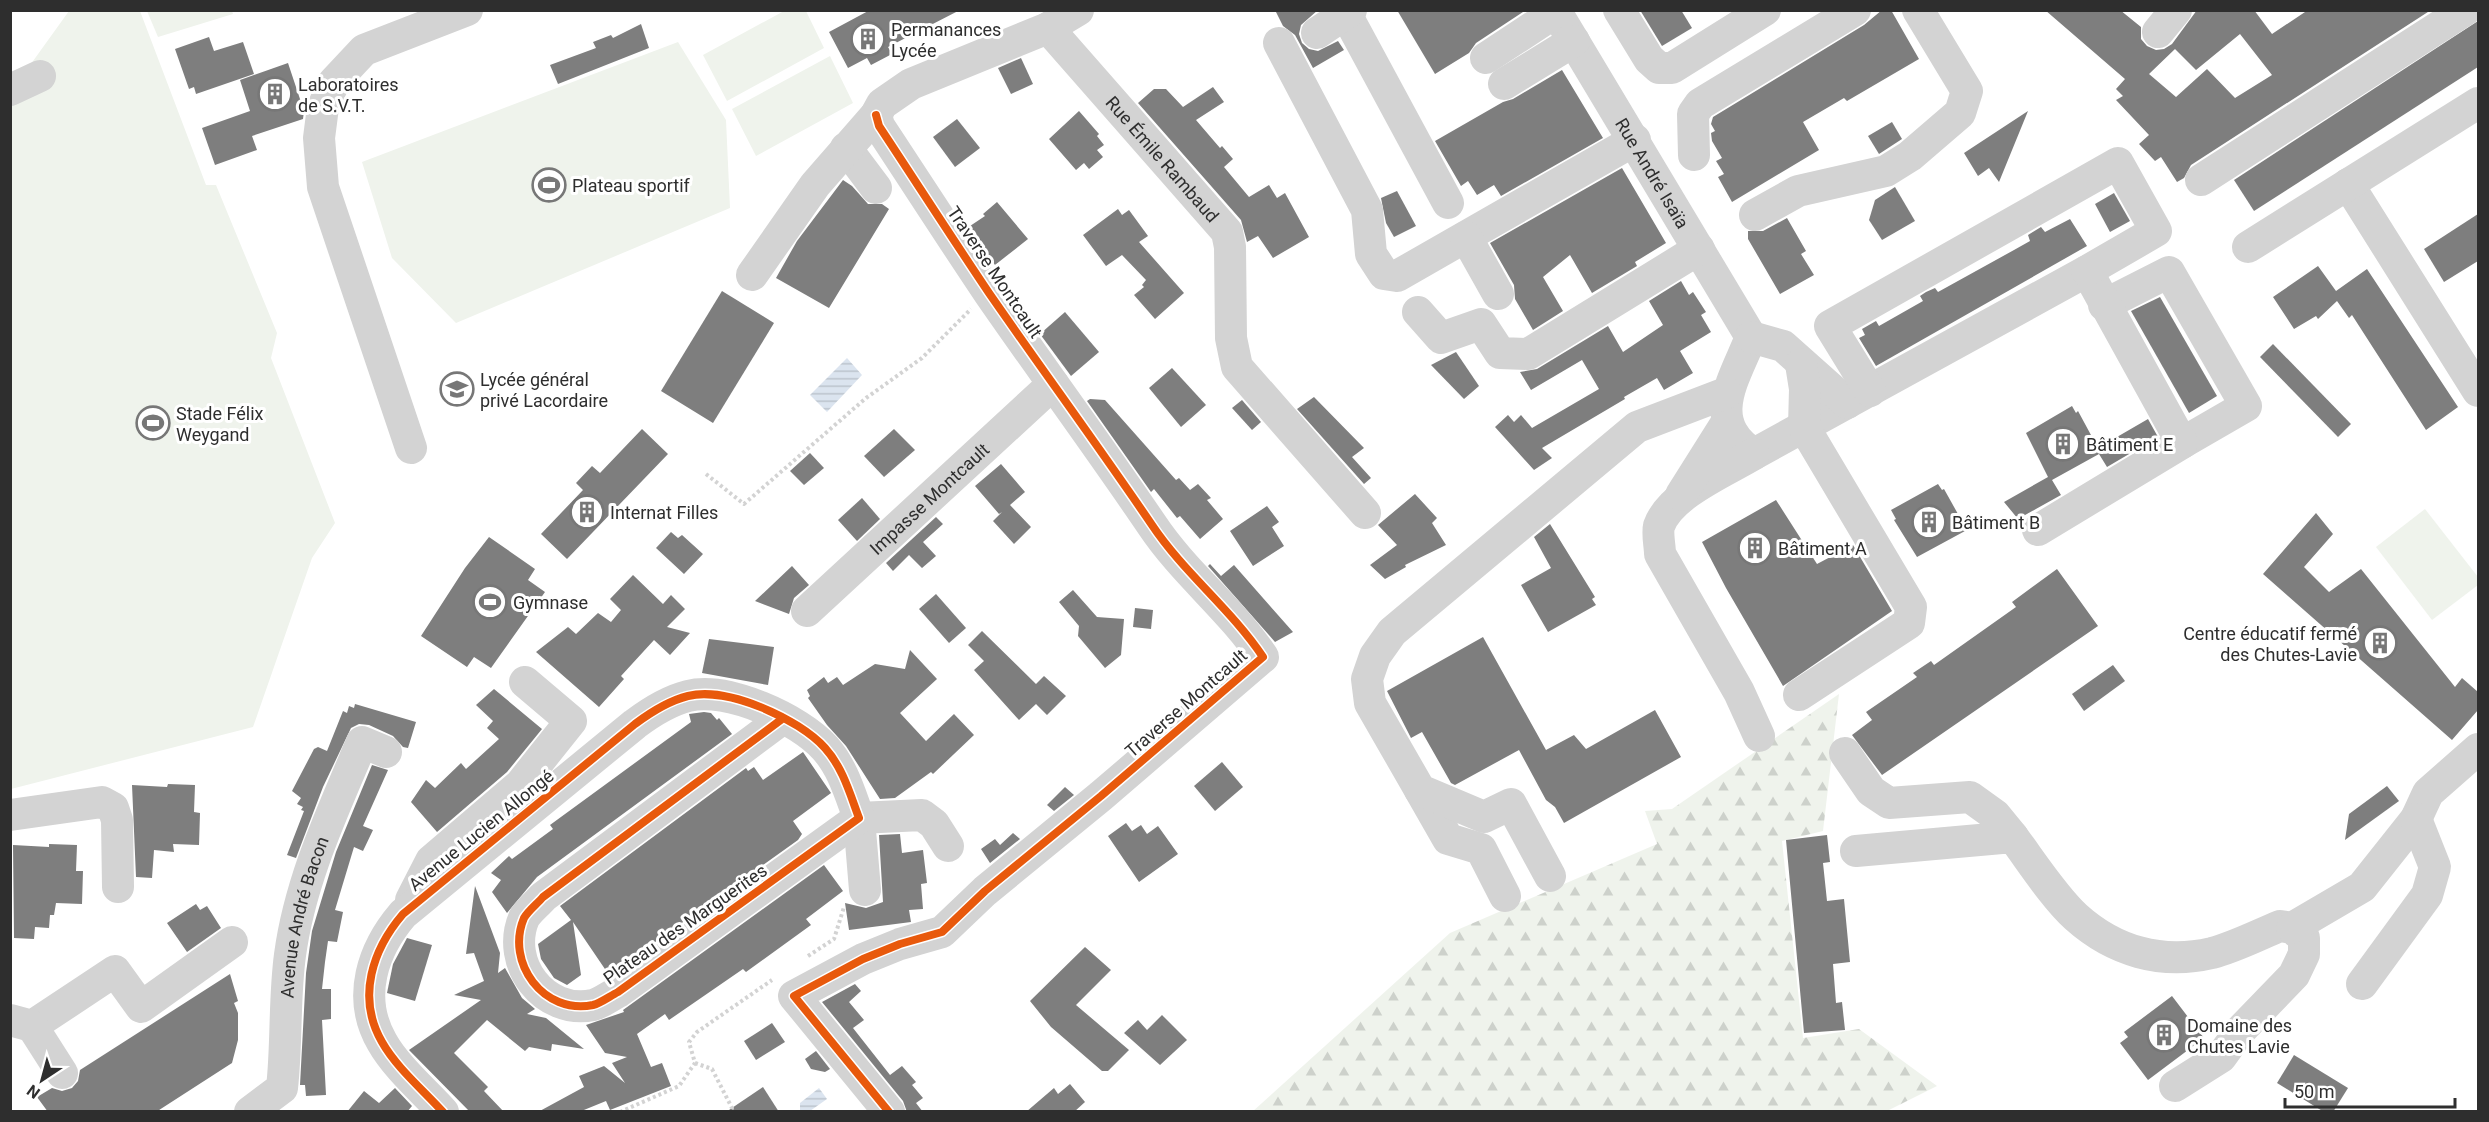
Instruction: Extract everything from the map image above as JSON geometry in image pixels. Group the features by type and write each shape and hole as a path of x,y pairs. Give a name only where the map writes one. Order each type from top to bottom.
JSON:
{"street":[{"path":"411,448 323,187 320,128 323,107 334,82 364,50 467,10"},
{"path":"753,275 815,185 876,115 882,104 911,84 1048,28 1078,10"},
{"path":"1619,10 1649,59 1659,68 1672,68 1764,11"},
{"path":"1694,155 1693,114 1700,104 1856,10"},
{"path":"1755,215 1798,191 1886,171 1910,156 1960,113 1967,91 1918,10"},
{"path":"2200,180 2465,10"},
{"path":"1485,58 1556,11"},
{"name":"Rue André Isaïa","path":"1556,11 1751,337"},
{"path":"1317,33 1348,12 1448,203"},
{"name":"Rue Émile Rambaud","path":"1048,28 1227,232 1230,247 1231,338 1237,367 1365,513"},
{"path":"1504,84 1574,41"},
{"path":"1279,43 1367,210 1371,254 1384,274 1397,276 1635,140"},
{"path":"10,90 40,76"},
{"path":"2248,247 2478,103"},
{"name":"Traverse Montcault","path":"876,115 879,126 988,291 1152,526 1194,577 1250,638 1263,657 1101,796 985,891 942,932 900,944 863,959 794,996 889,1112"},
{"path":"846,148 876,188"},
{"path":"1679,498 2156,231 2118,162 1830,326 1858,397"},
{"path":"2348,184 2478,391"},
{"path":"1466,237 1498,294"},
{"path":"1418,312 1442,338 1481,324 1500,353 1528,354 1699,249"},
{"path":"2087,271 2182,443"},
{"path":"2038,530 2246,406 2169,272 2104,305"},
{"path":"1759,736 1739,692 1660,554 1658,529 1665,513 1679,498 1726,408 1751,337 1783,346 1801,364 1858,397"},
{"path":"1799,695 1909,623 1911,607 1804,427 1804,389 1801,364"},
{"name":"Impasse Montcault","path":"807,611 1053,384"},
{"path":"1726,408 1739,445 1754,454"},
{"path":"1505,896 1480,849 1448,839 1370,703 1367,679 1375,656 1392,632 1636,427 1726,408"},
{"path":"403,914 431,861 520,785 571,721 525,682"},
{"name":"Avenue Lucien Allongé","path":"443,1112 381,1042 370,1007 373,961 386,934 403,914 655,709 689,696 712,695 737,698 782,718"},
{"path":"782,718 803,730 825,748 843,773 859,818 865,890"},
{"name":"Plateau des Marguerites","path":"782,718 543,897 525,916 519,935 521,962 529,980 558,1002 577,1006 594,1005 618,992 859,818"},
{"name":"Avenue André Bacon","path":"250,1112 287,1100 290,953 302,903 320,841 362,742 386,752"},
{"path":"2292,928 2362,886 2416,819 2428,794 2478,749"},
{"path":"1845,753 1871,791 1889,803 1970,797 1995,815 2075,916 2114,943 2140,955 2173,958 2212,953 2280,926 2292,928 2304,938 2304,954 2294,975 2239,1032 2221,1057 2175,1086"},
{"path":"1420,790 1484,817 1511,804 1550,876"},
{"path":"10,815 102,802 113,808 117,820 118,887"},
{"path":"859,818 922,815 934,824 948,846"},
{"path":"2362,984 2427,895 2435,867 2416,819"},
{"path":"1856,851 2013,837"},
{"path":"62,1072 21,1023 115,971 141,1007 232,942"}],"path":[{"path":"706,474 744,504 866,398 922,358 988,291"},
{"path":"805,958 834,939 844,906 865,890"},
{"path":"695,1063 689,1042 696,1032 777,976"},
{"path":"620,1112 679,1086 695,1063"},
{"path":"695,1063 712,1069 732,1108 730,1112"}],"green space":[{"name":"Stade Félix Weygand","path":"69,11 140,11 206,185 216,185 277,333 271,358 335,523 312,558 253,727 11,789 11,77 28,68"},
{"path":"147,11 232,11 233,14 158,37"},
{"path":"784,11 806,11 824,48 727,101 703,55"},
{"name":"Plateau sportif","path":"678,42 726,120 730,208 456,323 392,258 362,162"},
{"path":"830,56 853,103 756,156 732,109"},
{"path":"2425,509 2478,577 2478,585 2432,620 2376,547"},
{"path":"1839,694 1823,831 1782,841 1803,1038 1859,1029 1937,1086 1885,1112 1252,1112 1450,933 1657,844 1645,811 1672,809"}],"shaded area":[{"path":"847,358 862,375 827,412 810,395"},
{"path":"819,1088 827,1099 810,1111 800,1111 800,1103"}],"building":[{"name":"Permanances Lycée","path":"870,10 960,10 888,47 892,54 871,65 867,58 848,68 829,32"},
{"path":"1275,10 1318,10 1301,25 1299,34 1302,43 1309,49 1318,51 1338,41 1344,50 1313,68 1295,35 1283,26"},
{"path":"1397,10 1526,10 1476,43 1469,53 1435,74"},
{"path":"1640,10 1681,10 1692,28 1662,46"},
{"path":"1882,10 1891,10 1919,59 1847,101 1844,98 1803,122 1819,150 1732,202 1718,177 1724,174 1716,161 1722,158 1712,141 1711,133 1715,131 1711,124 1713,117 1864,25"},
{"path":"2045,10 2120,10 2141,27 2141,39 2147,46 2156,50 2164,49 2172,44 2197,10 2254,10 2272,34 2308,10 2431,10 2191,165 2184,178 2177,182 2161,157 2155,161 2139,144 2149,135 2116,100 2123,96 2116,89 2125,79","holes":["2240,34 2272,75 2235,98 2207,69 2176,97 2149,74 2175,49 2196,70"]},
{"path":"2478,21 2478,67 2254,211 2234,180"},
{"path":"641,24 649,48 558,84 550,65 596,48 593,42 611,35 613,38"},
{"path":"209,37 214,51 243,42 254,74 196,94 194,87 189,89 175,49"},
{"path":"1021,58 1033,84 1011,94 998,68"},
{"path":"288,63 304,111 303,119 252,136 257,150 215,165 202,128 250,111 240,80"},
{"path":"1562,70 1603,138 1501,196 1494,185 1477,195 1468,181 1461,186 1435,141"},
{"path":"1213,87 1224,102 1196,120 1220,148 1222,146 1233,159 1224,167 1249,197 1269,185 1277,198 1285,193 1309,237 1273,258 1258,236 1247,242 1241,220 1138,103 1154,89 1166,89 1183,107"},
{"path":"1079,111 1099,134 1097,136 1104,145 1097,150 1103,157 1089,169 1084,163 1076,170 1049,139"},
{"path":"2028,111 1999,182 1989,168 1978,176 1964,153"},
{"path":"957,119 980,148 955,167 933,137"},
{"path":"1892,122 1902,139 1879,154 1868,136"},
{"path":"1622,168 1666,243 1635,262 1637,266 1592,293 1570,255 1543,277 1563,311 1533,330 1515,299 1514,285 1490,243"},
{"path":"843,180 852,186 868,204 882,204 889,209 829,308 776,278 797,241"},
{"path":"1895,187 1915,221 1882,240 1869,220 1875,200"},
{"path":"1397,191 1416,226 1394,237 1386,223 1381,198"},
{"path":"2114,193 2130,221 2110,232 2095,204"},
{"path":"997,202 1028,239 995,265 967,228 985,216 983,214"},
{"path":"1118,209 1122,215 1129,210 1148,236 1139,242 1184,293 1155,319 1134,295 1144,287 1142,285 1146,280 1122,255 1106,266 1083,235"},
{"path":"2478,214 2478,261 2444,282 2424,249"},
{"path":"1787,218 1806,251 1801,254 1814,275 1780,294 1748,239 1748,231 1763,231"},
{"path":"2070,219 2087,246 1876,366 1859,338 1865,335 1862,329 1876,321 1879,326 1923,301 1920,296 1926,292 1935,288 1938,292 2030,241 2028,235 2041,227 2045,232"},
{"path":"2318,266 2336,291 2367,269 2458,407 2426,430 2352,315 2349,318 2337,301 2318,319 2316,316 2294,329 2273,297"},
{"path":"1681,281 1689,295 1693,292 1706,312 1701,315 1711,332 1680,351 1693,373 1664,390 1657,378 1624,397 1625,399 1542,448 1552,458 1534,470 1495,427 1508,415 1514,422 1521,415 1532,428 1599,389 1582,360 1531,390 1520,372 1537,369 1608,326 1623,352 1663,325 1649,301"},
{"path":"722,291 774,323 713,423 661,391"},
{"path":"2160,297 2217,396 2189,413 2131,311"},
{"path":"1065,312 1099,352 1071,376 1040,334"},
{"path":"2273,344 2351,424 2338,437 2260,357"},
{"path":"1456,352 1479,386 1464,399 1431,365"},
{"path":"1172,368 1206,405 1181,427 1149,388"},
{"path":"1314,397 1364,448 1352,457 1371,478 1364,484 1297,409"},
{"path":"1090,399 1105,400 1176,480 1179,478 1190,490 1198,484 1211,498 1207,500 1223,519 1200,539 1180,516 1177,518 1154,489 1151,492 1087,401"},
{"path":"1242,400 1261,422 1252,430 1232,408"},
{"path":"2072,406 2076,413 2078,411 2098,448 2148,419 2158,437 2107,467 2099,454 2052,480 2061,495 2018,519 2004,502 2048,477 2026,433"},
{"name":"Internat Filles","path":"642,429 668,454 567,559 541,534 583,490 576,483 592,466 600,473"},
{"path":"894,429 915,450 884,477 864,456"},
{"path":"810,453 824,468 804,485 790,471"},
{"path":"1001,464 1025,492 1010,505 1031,527 1014,544 993,521 1002,512 999,514 975,486"},
{"name":"Bâtiment B","path":"1938,484 1942,490 1944,489 1965,531 1917,557 1894,520 1896,519 1891,510"},
{"path":"1415,494 1437,518 1432,523 1446,545 1405,565 1406,567 1385,579 1370,565 1397,545 1378,525"},
{"path":"862,498 880,519 857,541 838,520"},
{"path":"1776,500 1817,564 1853,545 1892,611 1783,686 1702,542"},
{"path":"1267,506 1279,522 1272,527 1284,546 1253,566 1230,531"},
{"name":"Centre éducatif fermé des Chutes-Lavie","path":"2316,513 2333,534 2304,567 2329,592 2361,569 2455,687 2462,678 2478,692 2478,710 2452,740 2263,574"},
{"path":"936,517 943,524 923,542 936,556 922,568 909,555 893,571 886,563"},
{"path":"1550,524 1595,597 1592,599 1596,605 1548,632 1521,585 1551,568 1534,537"},
{"path":"671,532 678,538 682,535 703,554 684,574 656,548"},
{"name":"Gymnase","path":"489,537 535,569 528,580 545,592 491,668 474,657 467,667 421,636 465,568"},
{"path":"1210,564 1221,576 1234,565 1293,632 1275,642 1208,566"},
{"path":"792,566 809,585 794,598 789,614 755,601"},
{"path":"2057,569 2098,626 1882,775 1852,735 1872,720 1866,712 1917,677 1913,673 1931,661 1934,665 2016,607 2012,602"},
{"path":"633,575 663,604 671,595 685,609 667,627 690,633 670,655 654,640 621,676 624,679 599,707 536,652 568,627 576,634 598,613 611,622 621,610 610,599"},
{"path":"1073,590 1097,617 1124,619 1121,655 1105,668 1078,636 1079,626 1059,602"},
{"path":"936,594 966,628 949,643 919,609"},
{"path":"1135,608 1153,610 1151,629 1133,627"},
{"path":"982,631 1036,684 1044,676 1066,696 1047,715 1036,704 1019,720 974,670 984,661 968,645"},
{"path":"1483,637 1546,750 1574,735 1586,749 1655,710 1681,757 1564,823 1555,807 1546,800 1519,750 1455,785 1451,783 1422,732 1411,738 1387,691"},
{"path":"709,639 774,647 768,685 702,673"},
{"path":"910,650 937,679 900,713 926,741 954,714 974,735 933,774 931,772 895,798 880,799 846,746 827,725 808,698 810,696 807,690 824,677 828,683 837,677 843,685 875,664 905,669"},
{"path":"2113,665 2125,681 2084,711 2072,694"},
{"path":"494,689 542,729 507,772 437,832 411,802 426,780 435,788 461,763 466,769 499,739 487,728 493,721 476,705"},
{"path":"355,704 416,722 408,748 403,747 393,736 369,725 359,724 351,728 323,787 296,858 287,855 304,811 301,810 303,807 297,804 301,798 292,791 314,749 318,747 327,751 343,711 347,713 349,706 354,708"},
{"path":"711,713 717,720 719,718 732,734 537,877 507,913 492,892 501,880 491,873 509,856 512,859 553,829 550,825 691,722 689,714"},
{"path":"803,752 831,793 793,821 802,834 798,840 609,975 573,922 581,975 567,985 554,978 541,959 538,944 571,920 560,906 746,768 748,771 754,767 763,780"},
{"path":"1222,762 1243,787 1215,811 1194,786"},
{"path":"372,765 388,770 363,826 373,830 363,851 354,847 335,910 343,912 337,942 328,941 325,962 322,989 331,989 331,1019 322,1020 326,1095 306,1096 305,1085 300,1085 306,973 312,931 336,852"},
{"path":"168,784 195,785 194,812 200,813 199,845 173,844 174,852 154,850 152,878 136,877 132,785 167,787"},
{"path":"2387,786 2399,801 2345,840 2349,814"},
{"path":"1065,787 1074,795 1054,811 1047,805"},
{"path":"1126,823 1132,831 1141,825 1147,834 1158,826 1178,854 1139,882 1108,836"},
{"path":"1013,833 1020,839 990,863 981,849 995,839 1000,845"},
{"path":"900,834 902,853 923,850 927,883 921,884 923,909 909,910 911,922 849,930 845,903 866,908 883,902 879,835"},
{"path":"1827,835 1830,862 1823,863 1827,901 1844,899 1850,962 1833,964 1836,1003 1842,1002 1845,1030 1804,1033 1786,840"},
{"path":"49,844 77,845 76,871 83,871 82,904 56,903 54,915 50,915 49,928 35,927 34,939 14,938 13,845 49,847"},
{"path":"824,865 843,891 806,919 811,925 746,972 743,969 669,1020 665,1014 637,1034 651,1067 662,1063 671,1086 610,1110 606,1101 579,1112 538,1112 584,1087 579,1076 604,1066 625,1083 612,1063 627,1057 605,1053 586,1025 624,1012 623,1010"},
{"path":"475,886 500,953 498,973 505,968 522,998 535,1009 527,1014 546,1018 584,1049 552,1044 551,1051 529,1047 525,1051 487,1020 454,1053 488,1087 484,1091 504,1112 470,1112 409,1050 481,1000 454,995 484,981 474,953 466,954"},
{"path":"196,904 200,910 207,906 221,928 187,952 167,923"},
{"path":"407,938 432,945 415,1001 387,993 393,964"},
{"path":"1085,947 1111,970 1076,1005 1129,1050 1108,1071 1102,1071 1051,1027 1030,1001"},
{"path":"230,974 238,1001 234,1003 238,1013 238,1040 232,1063 156,1112 48,1112 37,1097 52,1088 62,1091 72,1088 78,1081 80,1070"},
{"path":"855,984 861,991 849,1002 864,1020 853,1028 890,1075 902,1066 916,1082 912,1085 923,1098 916,1103 923,1112 907,1112 903,1101 822,1002"},
{"name":"Domaine des Chutes Lavie","path":"2172,996 2204,1038 2148,1080 2120,1043 2128,1037 2124,1032"},
{"path":"1162,1015 1187,1040 1160,1065 1124,1033 1138,1020 1147,1030"},
{"path":"772,1023 785,1042 756,1060 744,1041"},
{"path":"816,1051 830,1069 825,1072 811,1069 805,1059"},
{"path":"2294,1055 2348,1088 2333,1112 2324,1112 2277,1083"},
{"path":"1070,1084 1085,1102 1074,1112 1026,1112 1054,1088 1058,1094"},
{"path":"763,1087 779,1112 726,1112"},
{"path":"395,1088 412,1106 407,1112 347,1112 364,1091 379,1103"}],"cycle path":[{"path":"876,115 879,126 989,293 1152,525 1178,559 1237,623 1263,657 1101,796 985,891 942,932 900,944 863,959 794,996 889,1112"},
{"path":"443,1112 388,1051 374,1025 370,1008 369,991 376,958 383,942 403,914 635,724 674,701 704,694 742,700 781,716 813,737 837,764 859,818 618,992 602,1001 593,1005 575,1006 559,1002 545,994 533,982 520,952 520,935 524,918 543,897 782,719"}],"place":[{"name":"Permanances Lycée","path":"868,39"},
{"name":"Laboratoires de S.V.T.","path":"275,94"},
{"name":"Plateau sportif","path":"549,185"},
{"name":"Lycée général privé Lacordaire","path":"457,389"},
{"name":"Stade Félix Weygand","path":"153,423"},
{"name":"Bâtiment E","path":"2063,444"},
{"name":"Internat Filles","path":"587,512"},
{"name":"Bâtiment B","path":"1929,522"},
{"name":"Bâtiment A","path":"1755,548"},
{"name":"Gymnase","path":"490,602"},
{"name":"Centre éducatif fermé des Chutes-Lavie","path":"2380,643"},
{"name":"Domaine des Chutes Lavie","path":"2164,1035"}]}
